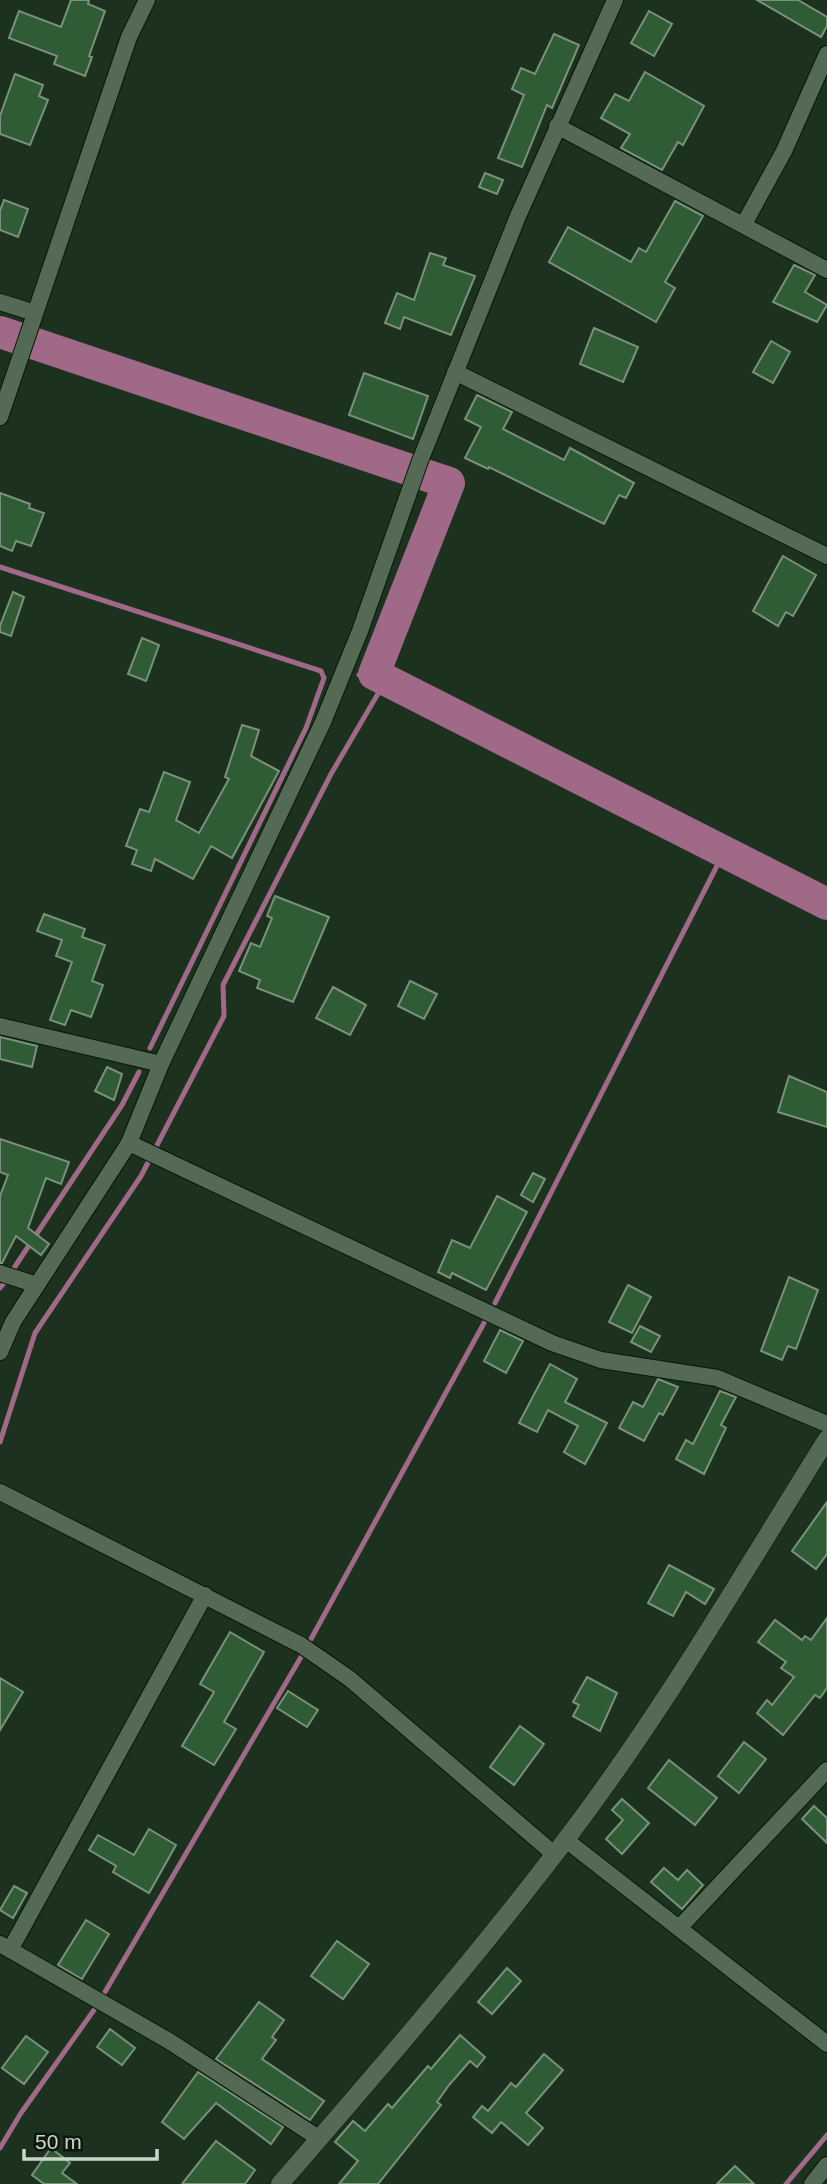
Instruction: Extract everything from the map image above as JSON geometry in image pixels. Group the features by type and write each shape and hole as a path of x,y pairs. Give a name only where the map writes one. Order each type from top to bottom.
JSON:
{"street":[{"path":"0,417 129,37 147,0"},
{"path":"0,1352 13,1322 129,1143 160,1064 338,688 412,482 455,372 557,126 615,0"},
{"path":"744,224 784,151 827,54"},
{"path":"557,126 827,270"},
{"path":"0,302 33,321"},
{"path":"455,372 827,556"},
{"path":"0,1026 160,1064"},
{"path":"129,1143 552,1343 601,1360 718,1378 827,1424"},
{"path":"0,1273 37,1285"},
{"path":"280,2184 488,1940 566,1840 662,1704 827,1439"},
{"path":"0,1492 301,1645 350,1679 554,1854"},
{"path":"205,1595 5,1947 169,2041 320,2139"},
{"path":"680,1927 827,1770"},
{"path":"566,1840 827,2044"},
{"path":"812,2184 827,2165"}],"building":[{"path":"71,0 89,0 88,4 105,11 85,76 54,64 57,56 9,38 19,11 61,27"},
{"path":"757,0 798,0 827,17 827,26 821,37"},
{"path":"649,11 672,24 654,56 631,43"},
{"path":"554,34 579,45 552,108 547,105 522,167 498,158 524,95 512,89 521,68 535,74"},
{"path":"645,72 704,106 683,145 678,142 662,170 621,148 630,134 601,118 615,94 629,101"},
{"path":"15,74 43,85 39,96 48,100 30,145 0,134 0,116"},
{"path":"485,173 503,180 497,194 479,187"},
{"path":"4,200 28,209 18,237 0,230 0,211"},
{"path":"675,201 703,216 665,282 675,288 656,322 549,262 568,227 631,262 639,248 646,252"},
{"path":"430,253 446,258 443,265 475,276 451,335 404,317 400,329 385,323 397,293 414,300"},
{"path":"794,265 815,275 805,292 827,305 817,322 773,302"},
{"path":"594,328 638,347 623,382 580,364"},
{"path":"771,341 790,352 773,383 753,372"},
{"path":"364,373 428,396 413,439 349,415"},
{"path":"477,395 512,412 503,429 564,460 570,448 634,483 626,498 619,495 604,524 489,467 488,469 465,458 481,427 465,419"},
{"path":"0,493 30,504 29,508 44,513 31,546 16,541 12,551 0,546"},
{"path":"783,556 816,575 793,616 786,612 778,626 753,611"},
{"path":"13,592 24,597 11,636 0,632 0,626"},
{"path":"142,638 159,645 146,681 128,674"},
{"path":"242,725 259,730 251,756 279,771 232,858 211,846 193,879 155,859 151,871 132,864 137,850 126,846 140,809 149,812 164,772 190,782 176,820 199,833 229,779 225,777"},
{"path":"275,896 329,917 293,1002 257,988 260,980 239,971 251,943 260,947 272,918 267,916"},
{"path":"44,914 85,929 82,937 105,945 92,981 103,985 91,1017 71,1010 65,1025 50,1020 72,962 56,956 62,940 37,931"},
{"path":"410,981 437,994 424,1019 398,1006"},
{"path":"333,987 366,1005 350,1035 316,1018"},
{"path":"0,1037 37,1046 32,1067 0,1059"},
{"path":"107,1067 122,1074 114,1100 95,1091"},
{"path":"789,1076 827,1092 827,1127 778,1112"},
{"path":"0,1139 69,1162 61,1184 46,1178 28,1228 49,1244 41,1255 16,1236 2,1263 0,1196 8,1175 0,1172"},
{"path":"533,1173 545,1179 533,1202 521,1195"},
{"path":"497,1196 527,1212 486,1290 452,1273 450,1278 438,1272 452,1240 470,1248"},
{"path":"789,1277 818,1290 796,1349 788,1346 782,1360 761,1351"},
{"path":"628,1285 651,1297 632,1333 609,1322"},
{"path":"640,1326 660,1336 651,1352 631,1342"},
{"path":"500,1330 523,1341 506,1373 484,1361"},
{"path":"550,1364 577,1379 565,1402 607,1423 585,1464 564,1452 578,1426 548,1410 537,1432 519,1423"},
{"path":"658,1379 678,1387 663,1415 659,1413 644,1441 619,1428 633,1402 643,1407"},
{"path":"720,1391 736,1397 721,1425 726,1428 704,1474 676,1459 686,1440 693,1444"},
{"path":"827,1502 827,1554 816,1569 792,1551"},
{"path":"669,1565 714,1589 705,1604 686,1592 673,1616 648,1603"},
{"path":"827,1618 827,1688 820,1698 815,1695 783,1735 757,1713 767,1700 772,1705 794,1677 781,1668 786,1662 758,1642 775,1620 802,1640 805,1636 811,1640"},
{"path":"230,1632 264,1652 224,1722 236,1729 214,1765 182,1746 214,1692 200,1684"},
{"path":"587,1677 617,1693 600,1731 573,1716 579,1705 573,1702"},
{"path":"0,1678 23,1692 0,1730"},
{"path":"288,1691 318,1710 307,1727 277,1708"},
{"path":"520,1726 544,1744 514,1785 490,1767"},
{"path":"744,1742 766,1759 739,1793 718,1776"},
{"path":"669,1760 717,1798 695,1825 648,1788"},
{"path":"622,1799 649,1823 622,1854 606,1839 623,1820 612,1810"},
{"path":"814,1806 827,1818 827,1843 802,1819"},
{"path":"149,1829 176,1845 149,1893 113,1872 116,1866 89,1850 98,1835 134,1855"},
{"path":"664,1868 678,1880 687,1870 703,1885 682,1909 651,1882"},
{"path":"14,1886 27,1893 13,1918 0,1910"},
{"path":"86,1920 109,1934 82,1979 58,1965"},
{"path":"337,1941 369,1964 343,1999 311,1976"},
{"path":"507,1968 521,1981 492,2014 478,2002"},
{"path":"259,2002 284,2020 272,2037 276,2040 262,2059 324,2101 310,2120 216,2059"},
{"path":"110,2029 135,2048 122,2065 97,2047"},
{"path":"460,2035 485,2057 477,2067 470,2061 449,2085 437,2102 441,2105 378,2184 339,2184 358,2161 335,2142 353,2121 365,2131 388,2104 392,2108 428,2066 431,2069"},
{"path":"26,2036 48,2052 24,2084 2,2068"},
{"path":"544,2054 563,2070 526,2113 543,2128 528,2145 501,2122 492,2133 473,2117 482,2106 488,2111 511,2083 516,2087"},
{"path":"198,2072 283,2127 271,2144 216,2103 184,2139 162,2122"},
{"path":"216,2141 255,2170 245,2184 182,2184"},
{"path":"51,2148 70,2163 62,2173 77,2184 44,2184 32,2175"},
{"path":"735,2166 754,2184 717,2184"}],"waterway":[{"path":"0,332 449,483 374,674 827,904"},
{"path":"0,567 321,671 324,678 306,728 150,1048"},
{"path":"359,675 374,674"},
{"path":"0,1442 35,1333 141,1176 224,1016 223,985 331,774 386,680"},
{"path":"495,1303 724,852"},
{"path":"14,1268 122,1105 139,1072"},
{"path":"0,1288 4,1283"},
{"path":"311,1639 484,1323"},
{"path":"105,1992 301,1657"},
{"path":"0,2148 21,2113 94,2010"},
{"path":"786,2184 827,2135"}]}
